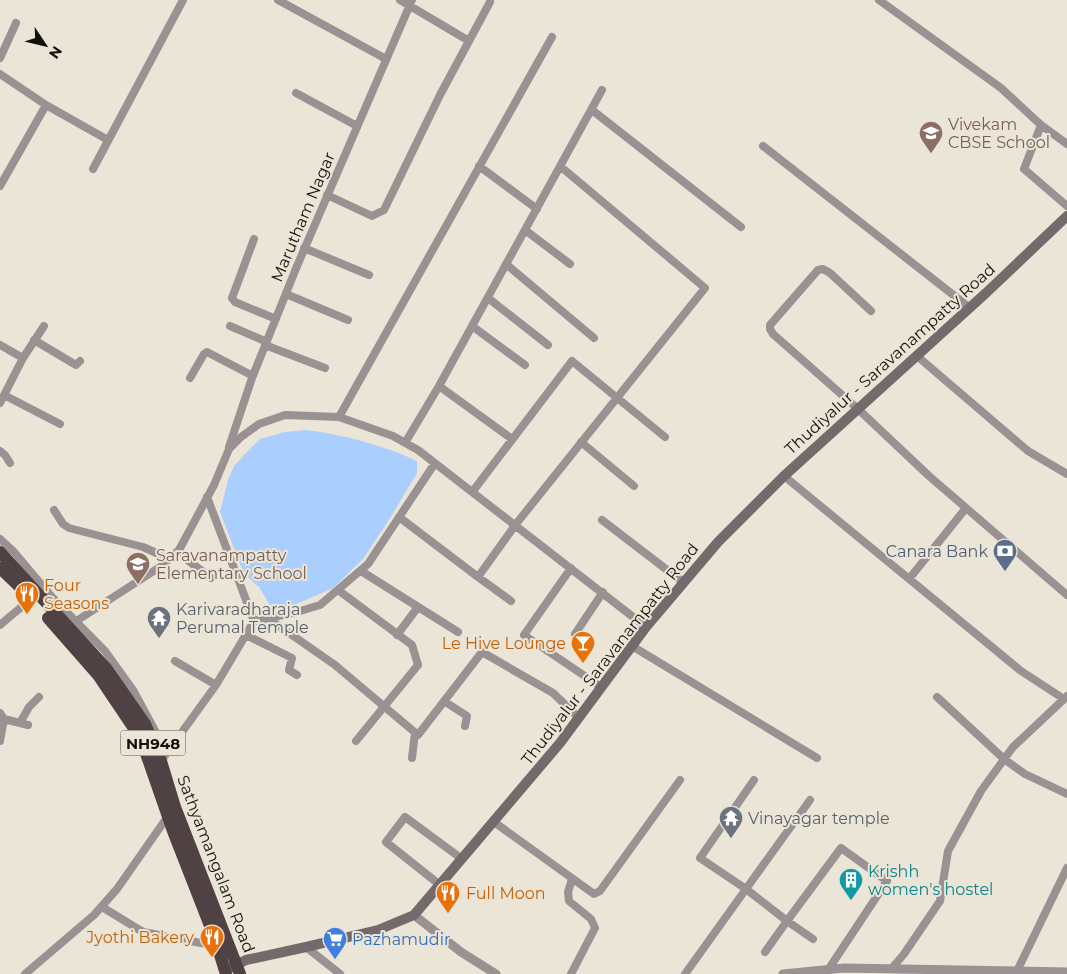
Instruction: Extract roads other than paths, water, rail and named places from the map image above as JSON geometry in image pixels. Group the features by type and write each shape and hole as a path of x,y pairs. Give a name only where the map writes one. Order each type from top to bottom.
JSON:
{"highway":[{"name":"Sathyamangalam Road","path":"0,552 72,624 106,668 145,724 164,757 174,807 239,969"},
{"name":"NH948","path":"0,568 31,599 98,675 141,739 225,972"}],"main road":[{"name":"Thudiyalur - Saravanampatty Road","path":"225,972 239,969 246,960 378,930 414,915 560,743 646,627 718,542 784,476 970,308 1067,216"}],"street":[{"path":"93,169 183,0"},
{"path":"278,0 386,59"},
{"path":"400,0 410,3 468,41"},
{"path":"879,0 1000,88 1041,125 1067,144"},
{"path":"327,195 372,216 384,210 440,95 490,2"},
{"name":"Marutham Nagar","path":"72,624 170,559 177,552 207,497 229,449 253,376 304,248 410,3"},
{"path":"0,58 16,23"},
{"path":"339,417 552,37"},
{"path":"0,74 46,105 108,140"},
{"path":"405,443 439,386 602,90"},
{"path":"296,94 357,126"},
{"path":"0,186 46,105"},
{"path":"592,110 741,226"},
{"path":"1041,125 1024,169 1067,206"},
{"path":"763,146 970,308"},
{"path":"480,166 537,209"},
{"path":"478,577 516,524 705,288 560,166"},
{"path":"525,230 570,264"},
{"path":"254,239 232,298 235,302 276,319"},
{"path":"304,248 369,275"},
{"path":"506,264 594,338"},
{"path":"871,311 830,273 823,269 818,270 770,325 770,329 773,334 858,409 929,476 1067,595"},
{"path":"286,294 348,320"},
{"path":"488,298 548,345"},
{"path":"44,326 34,340 2,399 60,424"},
{"path":"230,326 266,344 325,368"},
{"path":"472,326 525,365"},
{"path":"34,340 76,365 80,361"},
{"path":"0,345 24,358"},
{"path":"190,378 204,354 208,352 253,376"},
{"path":"917,356 1028,451 1067,474"},
{"path":"472,491 572,361 665,437"},
{"path":"439,386 512,439"},
{"path":"229,449 241,437 259,424 285,415 339,417 393,436 435,462 646,627"},
{"path":"581,442 634,486"},
{"path":"0,451 5,454 10,463"},
{"path":"254,621 269,619 320,605 361,571 368,564 435,462"},
{"path":"784,476 1021,671 1066,698 1013,747 981,791 948,851 940,901 904,954 892,968"},
{"path":"207,497 254,621"},
{"path":"909,579 966,508"},
{"path":"54,510 63,524 69,528 143,547 170,559"},
{"path":"399,517 511,601"},
{"path":"602,520 684,583"},
{"path":"0,539 14,552 72,624"},
{"path":"177,552 211,578"},
{"path":"571,568 524,635 602,687"},
{"path":"361,571 458,632"},
{"path":"338,590 412,645 418,665 356,741"},
{"path":"575,634 603,592"},
{"path":"0,624 31,599"},
{"path":"397,635 418,607"},
{"path":"269,619 335,665 418,735 482,652 553,693 579,718"},
{"path":"164,757 216,685 254,621"},
{"path":"246,635 292,658 289,670 297,675"},
{"path":"632,646 817,758"},
{"path":"175,661 216,685"},
{"path":"0,741 2,716 24,724 29,707 39,697"},
{"path":"937,697 1004,759 1025,774 1067,794"},
{"path":"444,701 467,716 465,726"},
{"path":"412,758 415,733"},
{"path":"494,822 594,894 600,891 680,780"},
{"path":"754,780 700,858 746,889 813,940"},
{"path":"685,974 810,800"},
{"path":"25,974 102,907 133,867 168,816"},
{"path":"440,885 386,842 406,817 462,859"},
{"path":"765,952 841,848 887,881 828,970"},
{"path":"1016,971 1067,868"},
{"path":"571,974 596,928 591,919 569,901 568,892 572,879"},
{"path":"102,907 143,932 217,946"},
{"path":"414,915 461,952 496,974"},
{"path":"306,947 340,974"},
{"path":"783,974 844,968 1067,972"}],"water":[{"path":"306,430 363,441 404,455 417,461 417,473 363,559 333,588 285,609 271,607 259,587 244,574 220,512 228,480 234,466 260,439 285,432"}],"place":[{"name":"Vivekam CBSE School","path":"931,154"},
{"name":"Canara Bank","path":"1005,572"},
{"name":"Saravanampatty Elementary School","path":"138,585"},
{"name":"Four Seasons","path":"27,615"},
{"name":"Karivaradharaja Perumal Temple","path":"159,639"},
{"name":"Le Hive Lounge","path":"583,664"},
{"name":"Vinayagar temple","path":"731,839"},
{"name":"Krishh women's hostel","path":"851,901"},
{"name":"Full Moon","path":"448,914"},
{"name":"Jyothi Bakery","path":"212,958"},
{"name":"Pazhamudir","path":"335,960"}]}
